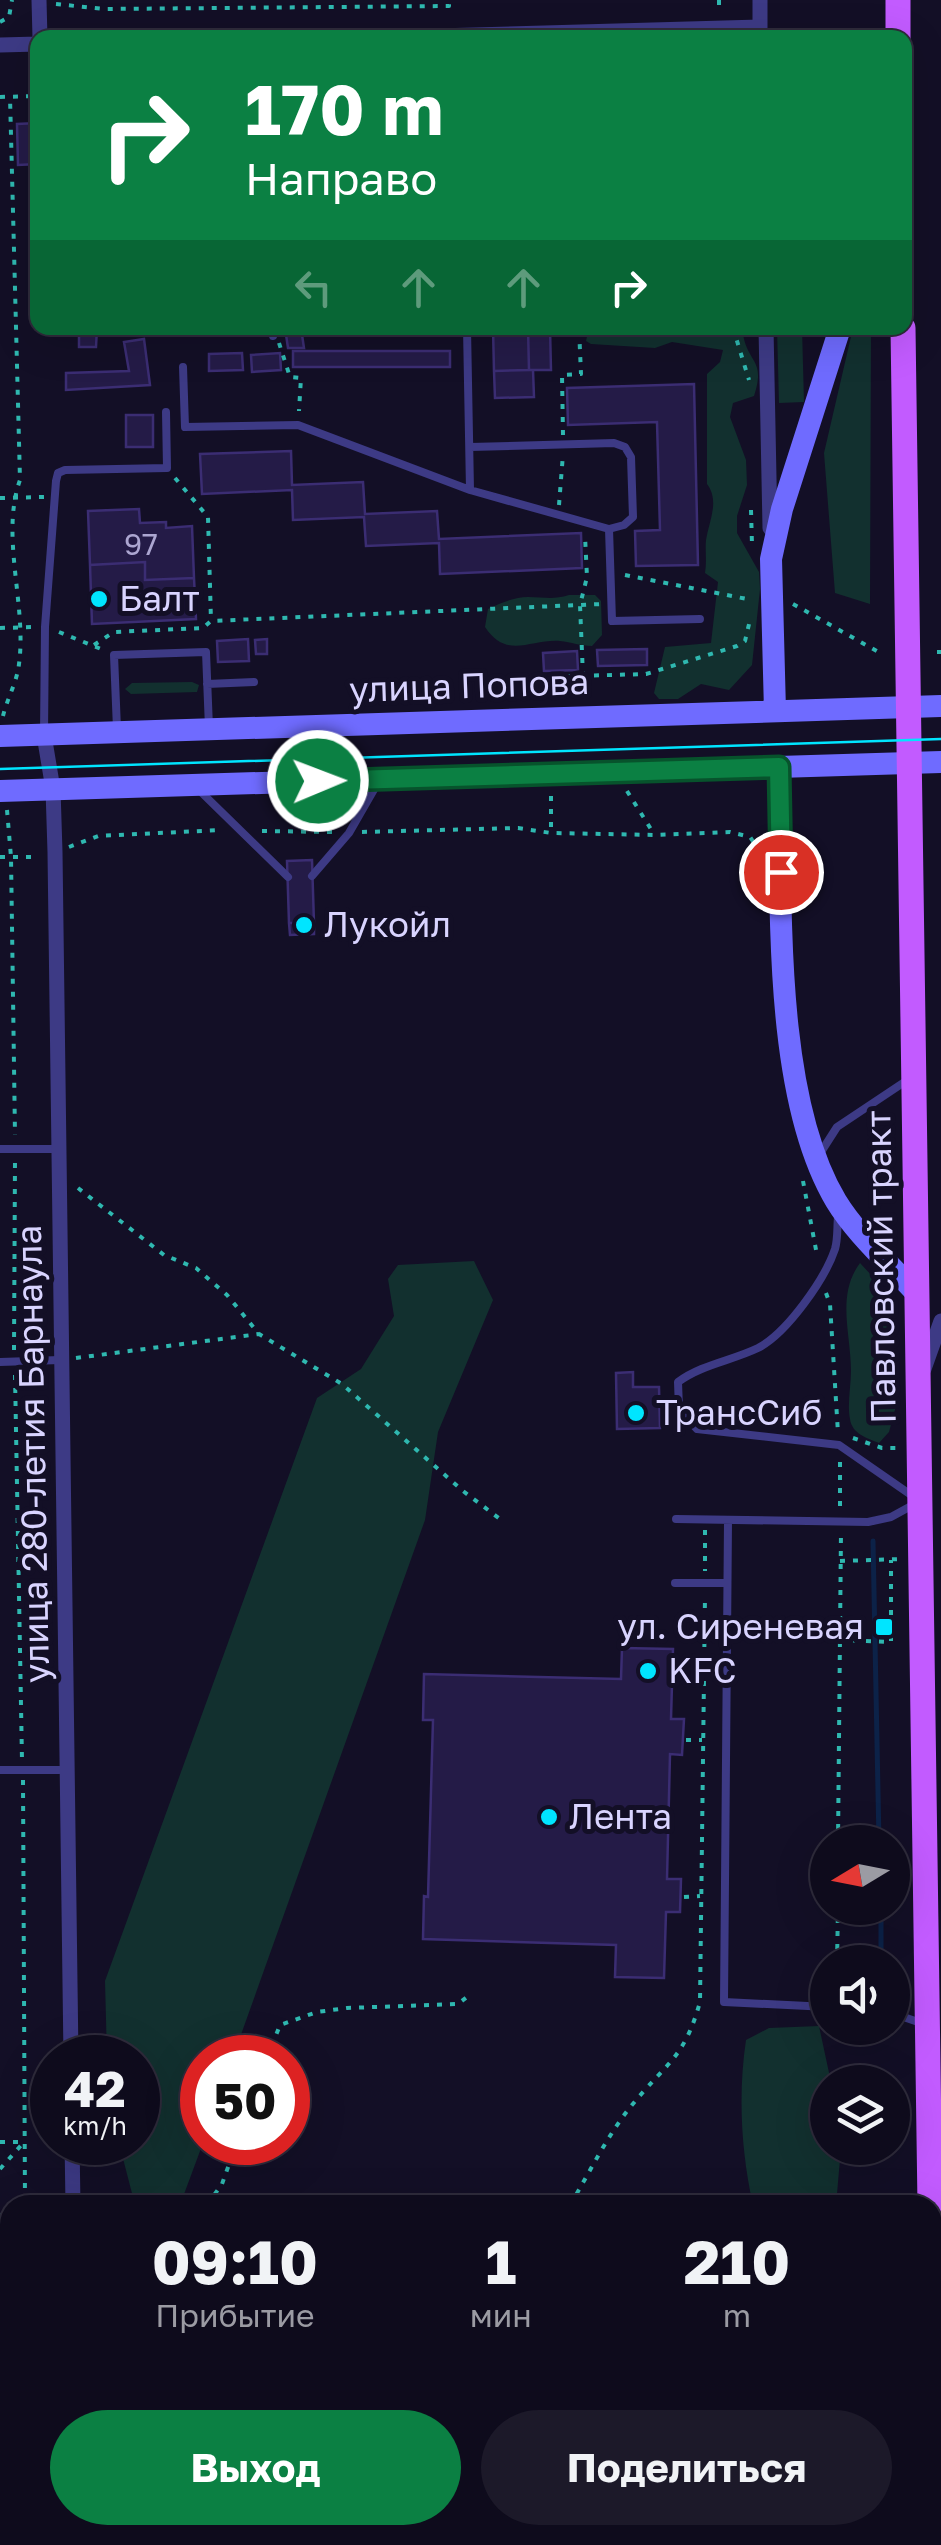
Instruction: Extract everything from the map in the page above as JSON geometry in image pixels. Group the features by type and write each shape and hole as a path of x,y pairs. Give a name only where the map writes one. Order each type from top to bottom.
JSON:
{"main road":[{"path":"898,0 898,30"},
{"path":"775,711 761,560 782,509 838,335"},
{"name":"Павловский тракт","path":"902,335 918,1447 930,1501 920,1559 930,2195"},
{"name":"улица Попова","path":"0,736 941,706"},
{"path":"317,727 318,781"},
{"path":"0,791 941,762"},
{"path":"779,767 783,980 796,1080 816,1160 838,1205 916,1293"}],"street":[{"path":"760,0 760,30"},
{"path":"41,30 47,2"},
{"path":"0,46 30,42"},
{"path":"761,560 766,335"},
{"name":"улица 280-летия Барнаула","path":"44,735 53,790 70,2035"},
{"path":"917,1388 941,1321"},
{"path":"72,2165 73,2195"}],"lane":[{"path":"467,335 470,490"},
{"path":"183,368 186,427 298,426 470,490 558,516 609,529 624,525 633,517 631,457 625,446 614,443 470,447"},
{"path":"44,735 45,627 58,473 166,468 166,412"},
{"path":"609,529 612,621 700,618"},
{"path":"118,734 114,655 206,652 209,731"},
{"path":"208,684 254,682"},
{"path":"312,876 348,833 380,780"},
{"path":"194,785 288,877"},
{"path":"816,1160 837,1127 913,1077"},
{"path":"0,1149 58,1149"},
{"path":"838,1205 836,1246 822,1280 775,1336 759,1347 696,1370 678,1382 679,1410 697,1430 839,1445 930,1501"},
{"path":"0,1362 61,1360"},
{"path":"676,1519 868,1522 930,1501"},
{"path":"728,1521 724,2002 810,2006"},
{"path":"674,1583 727,1582"},
{"path":"0,1770 66,1770"},
{"path":"910,2018 928,2025"}],"path":[{"path":"0,22 8,17 12,0"},
{"path":"104,0 104,9"},
{"path":"47,2 104,9 450,6 449,0"},
{"path":"0,98 30,96"},
{"path":"0,693 9,698 20,666 20,628 12,568 11,498 20,480 10,97"},
{"path":"274,335 282,346 290,376 301,378 298,426"},
{"path":"558,516 562,375 581,374 579,335"},
{"path":"735,335 749,380"},
{"path":"166,468 208,517 211,621"},
{"path":"0,498 54,496"},
{"path":"751,500 761,560"},
{"path":"583,676 580,606 587,577 585,522"},
{"path":"610,572 752,600"},
{"path":"789,602 882,654"},
{"path":"94,645 114,632 203,628 211,621 612,604"},
{"path":"542,676 646,674 737,646 745,641 751,616"},
{"path":"627,790 655,835"},
{"path":"551,791 552,833"},
{"path":"69,847 98,836 238,830 348,833 518,828 552,833 655,835 730,832"},
{"path":"0,857 33,857"},
{"path":"12,857 25,2195"},
{"path":"59,1172 164,1255 196,1268 227,1294 259,1334 342,1384 463,1492 500,1519"},
{"path":"822,1280 830,1304 839,1445 838,1825"},
{"path":"61,1360 259,1334"},
{"path":"838,1431 882,1448 918,1447"},
{"path":"576,2195 631,2106 675,2061 692,2032 700,2002 705,1520"},
{"path":"840,1560 920,1559"},
{"path":"840,1640 892,1642 891,1560"},
{"path":"686,1740 702,1740"},
{"path":"684,1897 700,1896"},
{"path":"276,2035 280,2025 316,2012 458,2004 467,1997"},
{"path":"0,2142 24,2142"},
{"path":"0,2169 24,2142"},
{"path":"214,2195 229,2165"}],"green space":[{"path":"587,335 743,335 757,368 754,396 733,403 730,417 746,460 747,485 737,516 737,533 759,572 760,589 752,665 729,690 701,684 678,699 659,699 654,693 665,647 711,643 718,582 705,573 713,504 707,484 707,374 720,362 723,350 672,342 655,348 586,341"},
{"path":"777,335 802,335 804,402 779,403"},
{"path":"851,335 871,335 870,604 835,593 824,453"},
{"path":"595,595 601,601 602,635 592,646 560,641 510,645 493,637 485,627 488,609 503,603 523,597"},
{"path":"132,683 199,685 197,692 131,694 125,689"},
{"path":"474,1261 493,1300 438,1432 425,1520 241,2035 180,2035 180,2165 195,2165 184,2195 132,2195 125,2165 160,2165 160,2035 106,2035 105,1981 317,1398 361,1369 394,1316 388,1279 398,1265"},
{"path":"860,1263 886,1291 892,1324 897,1402 889,1432 879,1443 857,1432 849,1414 847,1301 848,1288"},
{"path":"810,2026 810,2045 823,2045 827,2065 810,2065 810,2165 840,2165 837,2195 751,2195 742,2122 746,2040 769,2028"}],"building":[{"path":"30,123 30,164 18,165 17,124"},
{"path":"79,335 97,335 96,347 79,347"},
{"path":"286,335 302,335 304,348 288,348"},
{"path":"493,335 528,335 529,370 494,371"},
{"path":"528,335 550,335 551,370 529,370"},
{"path":"144,339 150,385 66,390 66,373 129,371 124,342"},
{"path":"293,351 450,351 450,367 293,367"},
{"path":"242,353 243,370 209,371 209,354"},
{"path":"280,353 281,370 252,372 251,355"},
{"path":"533,370 534,397 495,398 494,371"},
{"path":"694,384 698,565 636,566 635,531 660,530 657,422 568,425 567,388"},
{"path":"126,415 153,415 153,447 126,447"},
{"path":"291,451 292,485 363,482 365,514 437,511 439,539 581,533 582,568 440,574 439,543 366,546 364,517 293,520 292,490 202,494 200,454"},
{"path":"139,509 140,523 166,522 166,528 192,526 194,578 145,580 145,562 90,565 88,511"},
{"path":"145,562 145,580 194,578 196,619 92,624 90,565"},
{"path":"248,639 249,661 218,662 217,641"},
{"path":"267,639 267,654 256,654 255,640"},
{"path":"647,649 647,665 598,666 597,650"},
{"path":"577,651 578,670 544,671 543,653"},
{"path":"312,860 314,923 289,923 287,861"},
{"path":"289,923 314,923 314,934 290,935"},
{"path":"633,1372 633,1387 659,1387 660,1428 617,1429 616,1373"},
{"name":"Лента","path":"622,1648 673,1649 671,1719 684,1719 682,1755 670,1754 667,1879 681,1879 680,1912 666,1912 664,1978 615,1977 616,1945 423,1939 424,1896 428,1897 433,1720 423,1720 424,1674 621,1679"}],"waterway":[{"path":"873,1541 879,1825"},
{"path":"881,1925 881,1945"}],"tram line":[{"path":"0,769 941,739"}],"place":[{"name":"Балт","path":"99,599"},
{"name":"Лукойл","path":"304,925"},
{"name":"ТрансСиб","path":"636,1413"},
{"name":"ул. Сиреневая","path":"884,1627"},
{"name":"KFC","path":"648,1671"},
{"name":"Лента","path":"549,1817"}],"route":[{"path":"318,781 779,767 781,872"}]}
